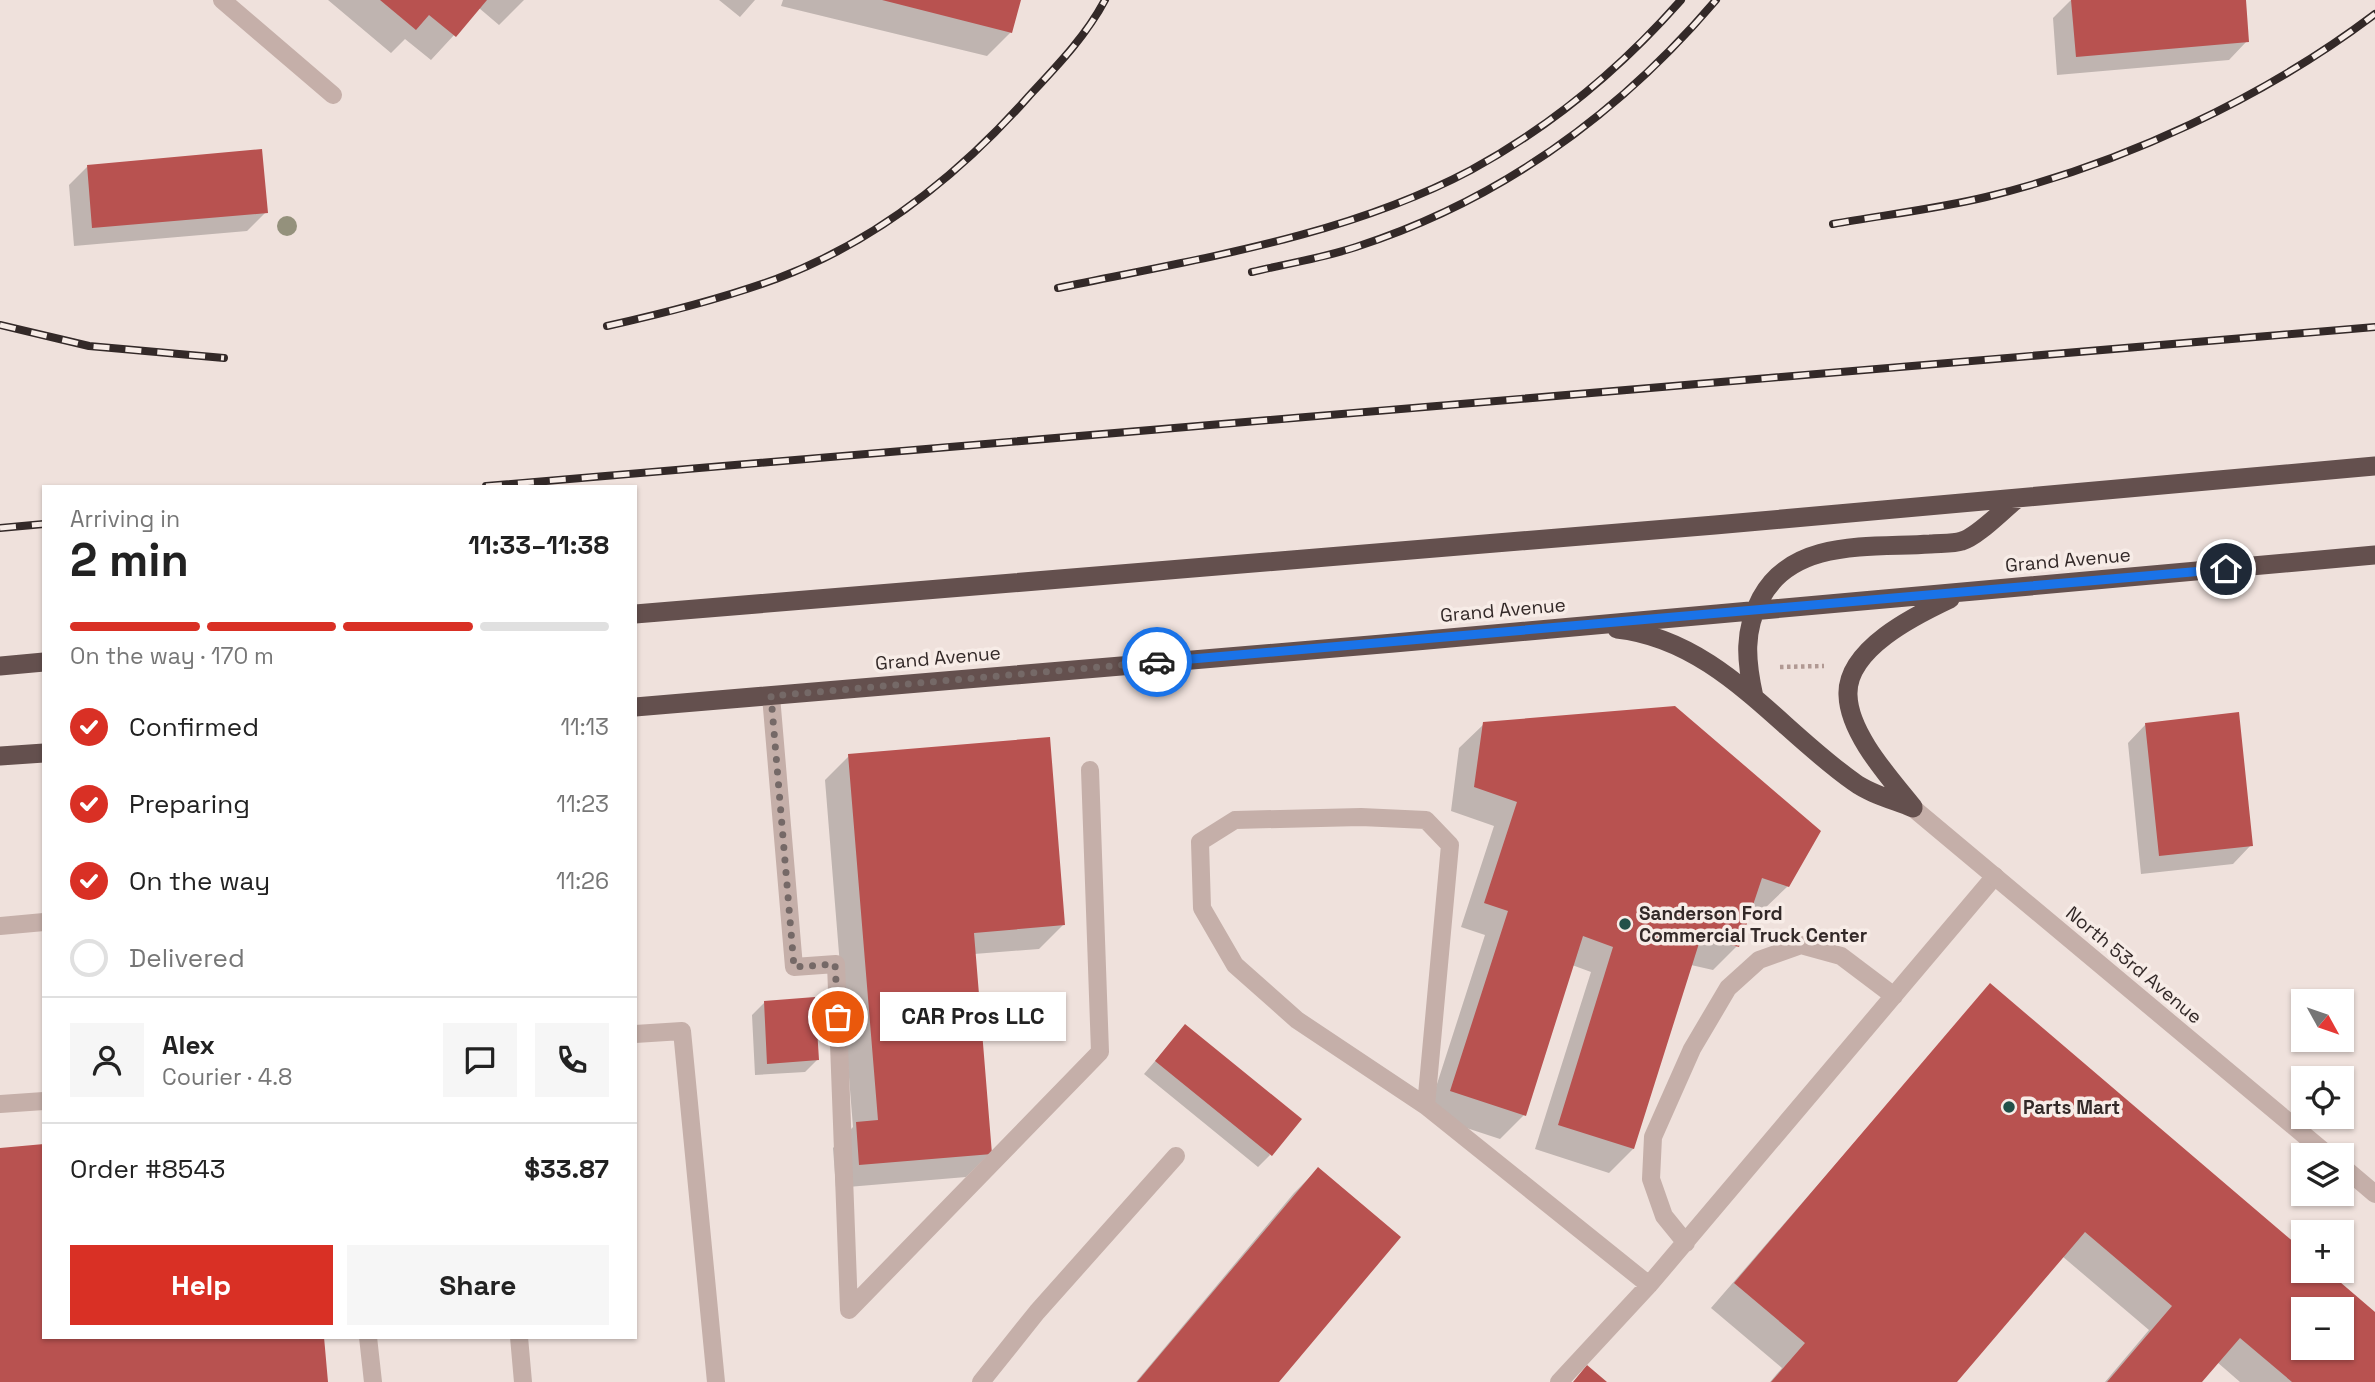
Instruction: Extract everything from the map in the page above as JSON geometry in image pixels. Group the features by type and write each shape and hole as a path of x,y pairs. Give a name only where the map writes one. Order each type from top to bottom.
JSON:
{"highway":[{"path":"637,614 2375,466"},
{"path":"1754,696 1746,639 1754,611 1768,585 1791,564 1804,556 1829,552 1963,541 2018,498"},
{"name":"Grand Avenue","path":"637,707 2375,555"},
{"path":"1913,808 1871,755 1853,718 1847,694 1854,673 1879,640 1903,621 1963,592"},
{"path":"1581,626 1629,631 1682,648 1716,667 1754,696 1855,784 1913,808"},
{"path":"0,666 42,662"},
{"path":"0,756 42,753"}],"street":[{"path":"222,0 333,95"},
{"path":"771,696 794,967 835,964 849,1310 1100,1052 1090,770"},
{"name":"North 53rd Avenue","path":"1913,808 2314,1143"},
{"path":"1426,1106 1450,845 1426,820 1361,817 1235,820 1200,842 1202,908 1235,965 1297,1020 1426,1106 1649,1285"},
{"path":"1559,1382 1686,1243 1995,876"},
{"path":"0,926 42,922"},
{"path":"1686,1243 1664,1216 1651,1179 1653,1137 1692,1049 1728,988 1759,960 1801,945 1841,956 1894,996"},
{"path":"637,1034 682,1031 716,1382"},
{"path":"0,1104 42,1101"},
{"path":"981,1382 1037,1312 1176,1156"},
{"path":"2354,1176 2375,1194"},
{"path":"368,1339 373,1382"},
{"path":"519,1339 523,1382"}],"path":[{"path":"1776,667 1832,666"}],"building":[{"path":"380,0 487,0 456,37 429,15 416,30"},
{"path":"882,0 1021,0 1012,33"},
{"path":"2071,0 2246,0 2249,42 2076,57"},
{"path":"262,149 268,213 92,228 87,165"},
{"name":"Sanderson Ford Commercial Truck Center","path":"1675,706 1821,831 1789,887 1762,878 1739,947 1701,937 1634,1149 1558,1125 1613,947 1583,936 1526,1116 1450,1091 1508,911 1484,903 1517,802 1474,787 1483,722"},
{"path":"2239,712 2253,846 2159,856 2145,723"},
{"path":"1050,737 1065,925 974,933 992,1154 859,1165 856,1122 878,1120 848,754"},
{"name":"Parts Mart","path":"1990,983 2291,1240 2291,1283 2341,1283 2375,1312 2375,1382 2292,1382 2240,1338 2202,1382 2107,1382 2172,1306 2085,1232 1957,1382 1771,1382 1805,1343 1734,1283"},
{"path":"815,997 819,1060 767,1064 764,1001"},
{"path":"1185,1024 1302,1119 1272,1156 1155,1061"},
{"path":"42,1144 42,1339 324,1339 328,1382 0,1382 0,1148"},
{"path":"1318,1167 1401,1237 1279,1382 1137,1382"},
{"path":"1587,1365 1607,1382 1573,1382"}],"railway":[{"path":"607,326 693,305 776,279 848,246 881,225 945,178 1002,125 1070,50 1105,0"},
{"path":"1058,288 1269,243 1373,213 1423,193 1471,170 1557,115 1634,49 1681,0"},
{"path":"1252,272 1343,251 1409,228 1507,179 1597,116 1639,80 1716,0"},
{"path":"1833,224 1986,197 2037,183 2140,147 2190,125 2287,73 2375,14"},
{"path":"0,325 89,346 224,358"},
{"path":"498,485 2375,327"},
{"path":"0,528 42,524"}],"way so far":[{"path":"838,1017 835,964 794,967 771,696 1157,662"}],"place":[{"name":"Sanderson Ford Commercial Truck Center","path":"1625,924"},
{"name":"CAR Pros LLC","path":"838,1017"},
{"name":"Parts Mart","path":"2009,1107"}],"route":[{"path":"1157,662 2226,569"}]}
